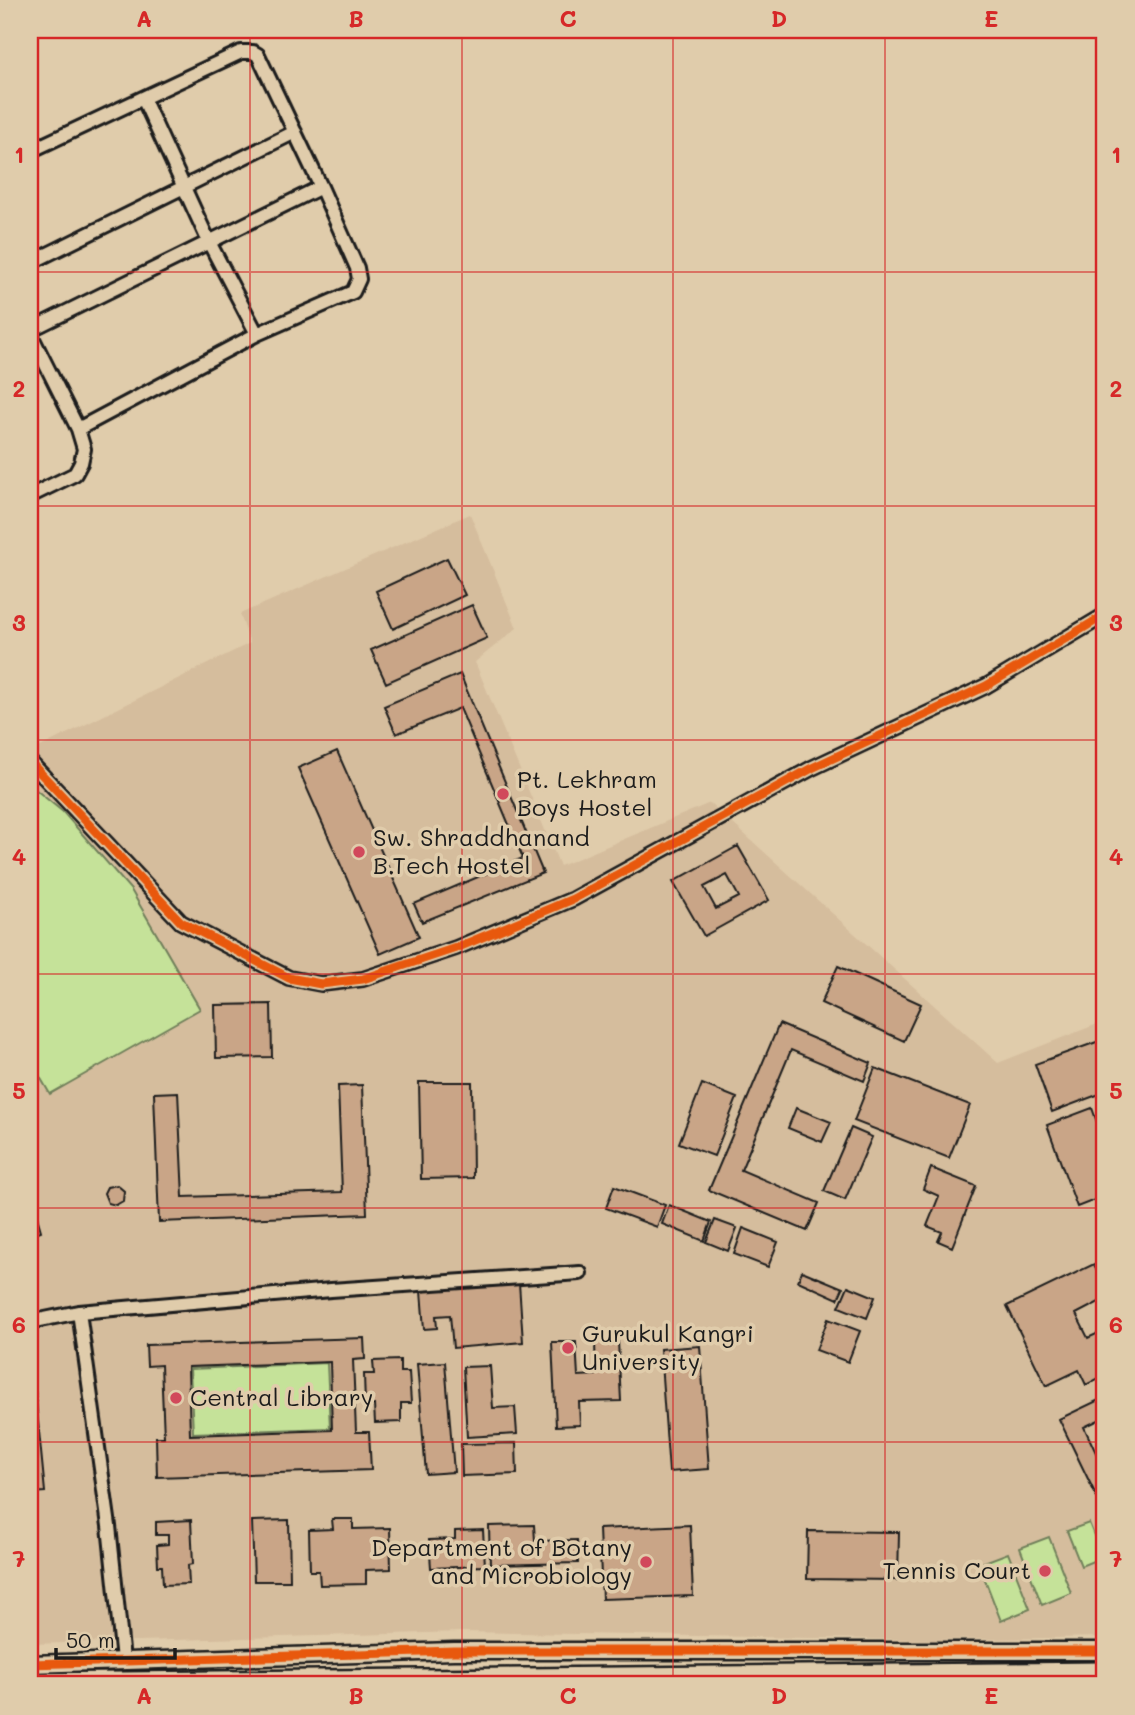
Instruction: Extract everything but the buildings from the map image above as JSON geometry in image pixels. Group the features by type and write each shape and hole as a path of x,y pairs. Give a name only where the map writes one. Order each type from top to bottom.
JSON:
{"highway":[{"path":"30,1684 1105,1674"}],"street":[{"path":"30,150 241,52 253,52 261,58 356,268 358,286 353,292 257,334 78,429"},
{"path":"143,98 209,242 257,334"},
{"path":"30,263 295,132"},
{"path":"30,496 75,474 84,449 78,429 30,332 321,187"},
{"path":"30,762 181,922 289,978 321,984 363,979 456,948 573,899 812,768 986,686 1105,615"},
{"path":"30,1322 79,1312 331,1290 580,1273"},
{"path":"79,1312 109,1526 123,1660"},
{"path":"30,1664 468,1651 1105,1651"}],"shaded area":[{"name":"Gurukul Kangri University","path":"470,514 517,628 475,662 560,866 710,803 998,1063 1105,1021 1105,1637 935,1640 461,1632 30,1644 30,742 36,749 250,643 240,614"}],"green space":[{"path":"30,785 63,812 131,890 200,1009 50,1094 30,1060"},
{"path":"327,1363 330,1428 193,1433 190,1369"},
{"path":"1089,1523 1103,1557 1081,1566 1067,1531"},
{"name":"Tennis Court","path":"1049,1537 1071,1593 1042,1605 1020,1548"},
{"name":"Tennis Court","path":"1008,1553 1030,1609 1001,1621 979,1564"}],"cycle path":[{"path":"30,762 181,922 289,978 321,984 363,979 456,948 573,899 812,768 986,686 1105,615"},
{"path":"30,1664 454,1651 1105,1651"}],"place":[{"name":"Pt. Lekhram Boys Hostel","path":"503,794"},
{"name":"Sw. Shraddhanand B.Tech Hostel","path":"359,852"},
{"name":"Gurukul Kangri University","path":"568,1348"},
{"name":"Central Library","path":"176,1398"},
{"name":"Department of Botany and Microbiology","path":"646,1562"},
{"name":"Tennis Court","path":"1045,1571"}]}
